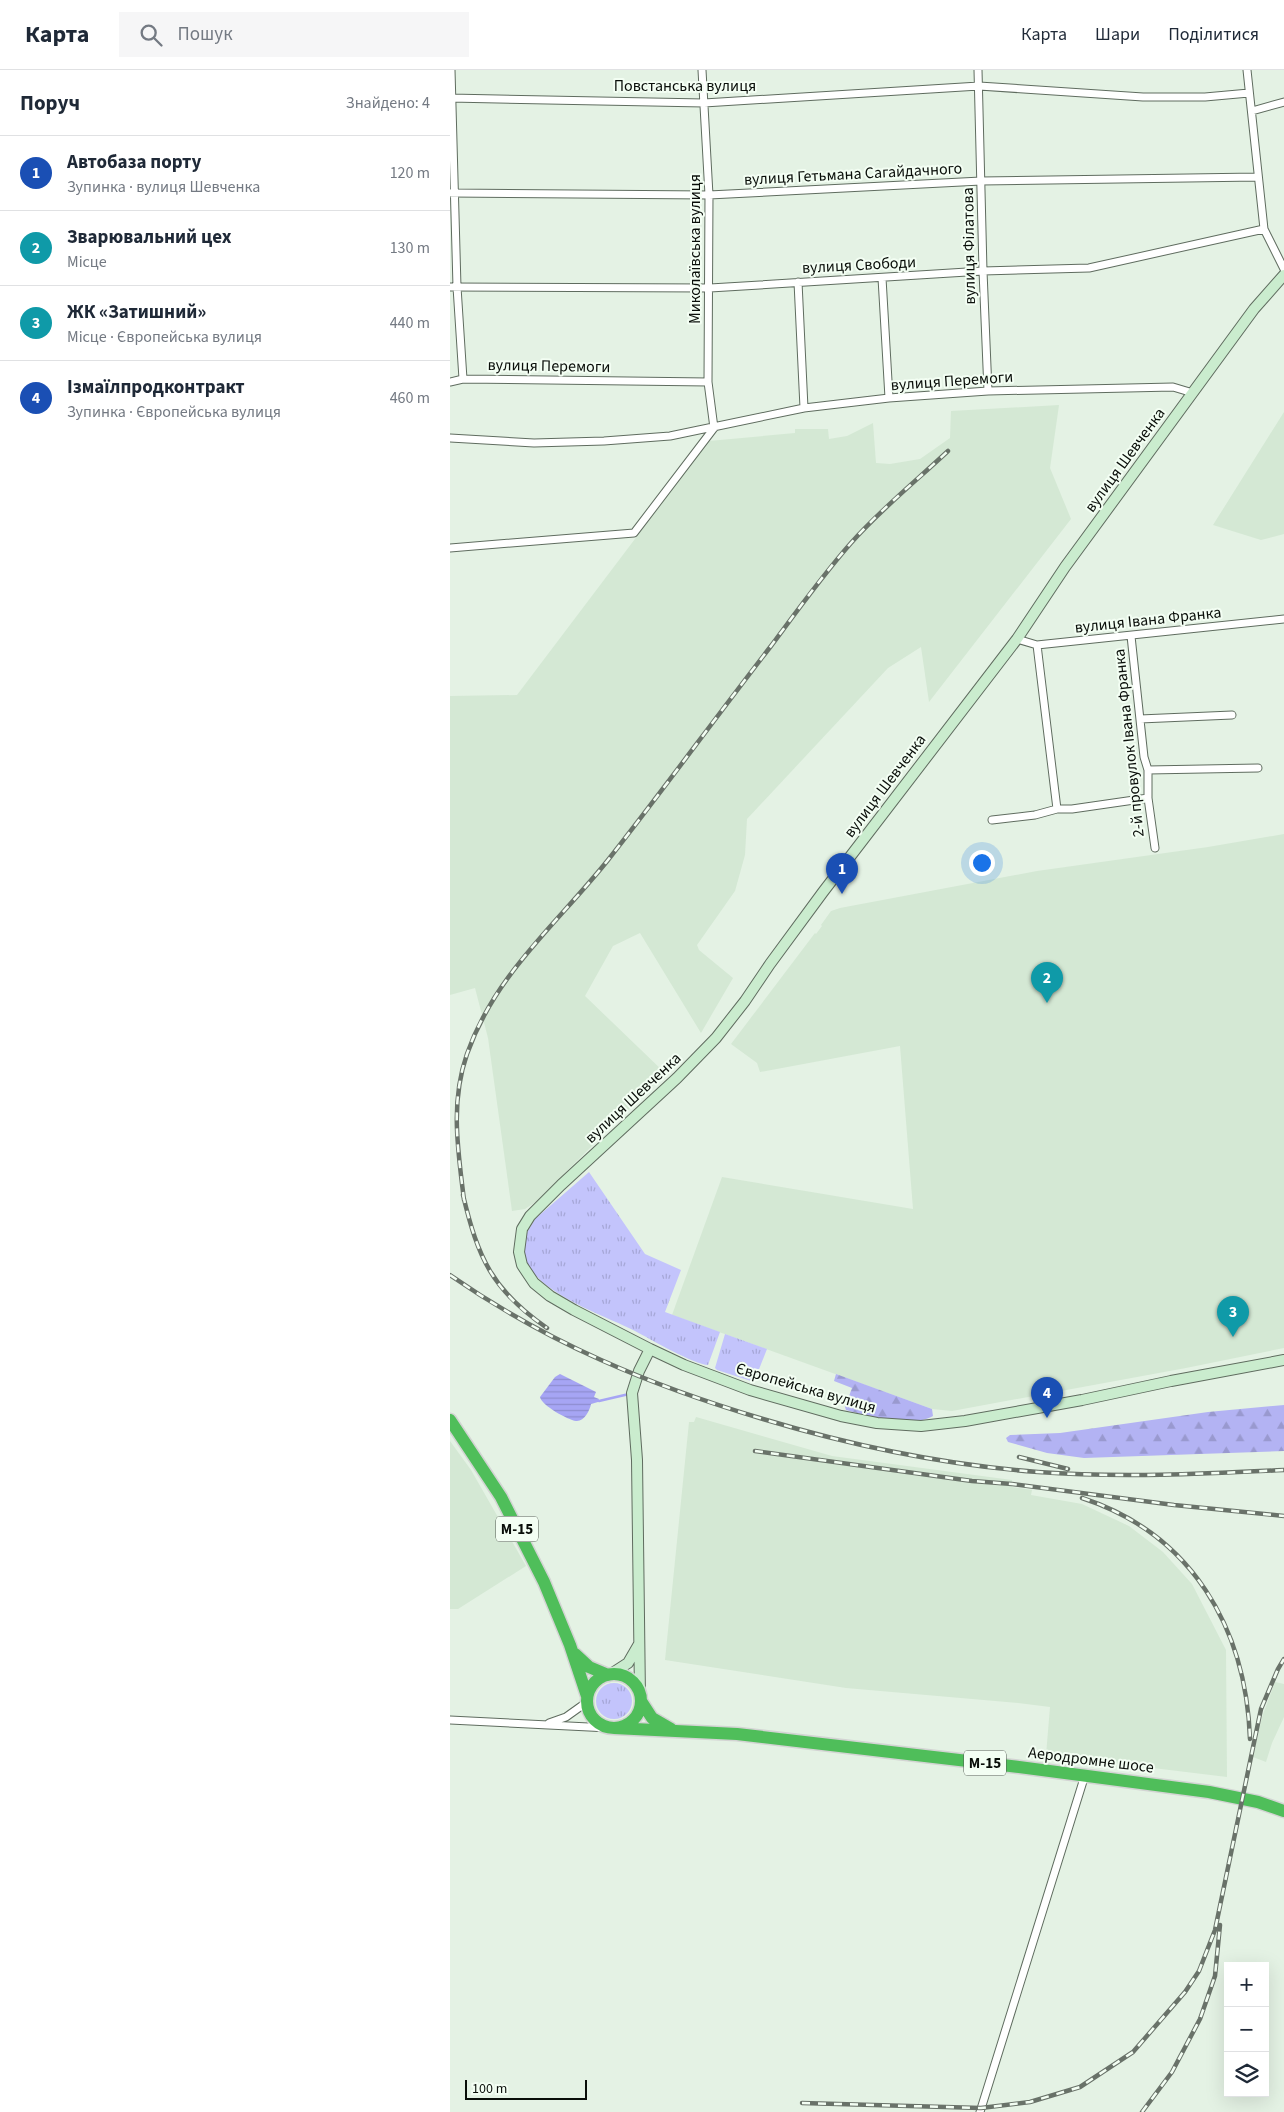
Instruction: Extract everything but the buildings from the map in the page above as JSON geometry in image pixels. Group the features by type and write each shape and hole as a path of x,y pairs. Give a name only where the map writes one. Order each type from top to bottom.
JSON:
{"highway":[{"name":"М-15","path":"450,1420 501,1497 544,1582 570,1646 587,1699 589,1712 595,1721 612,1728"},
{"name":"М-15","path":"570,1646 583,1663 595,1671 628,1678 636,1686 641,1698"},
{"path":"587,1699 595,1682 610,1675"},
{"path":"612,1728 624,1726 633,1720 639,1712 641,1698"},
{"name":"Аеродромне шосе","path":"641,1698 648,1713 657,1722 683,1731"},
{"name":"Аеродромне шосе","path":"612,1728 683,1731 795,1740 1085,1775 1209,1792 1258,1802 1284,1811"}],"main road":[{"name":"вулиця Шевченка","path":"650,1349 574,1310 550,1296 534,1283 522,1265 519,1252 522,1229 530,1216 561,1184 677,1078 716,1038 745,1002 770,964 823,892 1016,639 1065,567 1254,309 1284,274"},
{"name":"Європейська вулиця","path":"650,1349 684,1365 750,1390 841,1416 883,1424 910,1426 932,1425 1001,1415 1284,1360"},
{"path":"641,1698 638,1460 632,1393 639,1371 650,1349"},
{"path":"610,1675 628,1663 634,1655 640,1636"}],"street":[{"path":"451,70 454,287 463,379"},
{"name":"Миколаївська вулиця","path":"702,70 709,196 708,382 714,428"},
{"name":"вулиця Філатова","path":"978,70 982,181 982,271 988,391"},
{"path":"1247,70 1264,229 1278,261 1284,269"},
{"name":"Повстанська вулиця","path":"451,98 704,104 979,86 1142,97 1205,97 1249,92"},
{"path":"1252,111 1284,102"},
{"name":"вулиця Гетьмана Сагайдачного","path":"453,193 709,196 982,181 1257,177"},
{"name":"вулиця Свободи","path":"454,287 710,288 982,271 1089,268 1264,229"},
{"path":"882,278 889,398"},
{"path":"798,282 804,408"},
{"name":"вулиця Перемоги","path":"450,382 463,379 708,382"},
{"name":"вулиця Перемоги","path":"450,438 534,443 604,441 670,436 804,408 889,398 988,391 1173,387 1193,393"},
{"path":"450,548 634,533 714,428"},
{"name":"вулиця Івана Франка","path":"1016,639 1037,645 1284,618"},
{"name":"2-й провулок Івана Франка","path":"1131,636 1144,757 1148,770 1148,798 1154,848"},
{"path":"1037,645 1057,809"},
{"path":"1140,719 1232,714"},
{"path":"1148,770 1258,768"},
{"path":"992,820 1035,815 1057,809 1072,809 1148,798"},
{"name":"Аеродромне шосе","path":"541,1725 566,1717 587,1699"},
{"name":"Аеродромне шосе","path":"450,1720 612,1728"},
{"path":"980,2112 1085,1775"}],"shaded area":[{"path":"1059,405 1050,468 1071,519 929,702 921,647 888,668 747,819 745,855 735,891 697,945 699,950 733,978 701,1033 640,933 613,946 585,996 665,1073 537,1201 525,1209 512,1211 488,1038 475,988 450,995 450,696 517,695 709,441 795,433 795,429 828,429 829,439 847,436 873,423 876,463 890,464 920,459 950,438 951,411"},
{"path":"1284,412 1284,534 1261,540 1213,525"},
{"path":"1284,834 1284,1348 952,1411 932,1409 672,1315 722,1177 913,1209 900,1046 760,1072 757,1063 731,1044 816,934 831,911 1037,871 1208,847"},
{"path":"560,1374 596,1392 594,1397 599,1399 598,1402 591,1404 582,1420 572,1420 555,1412 540,1397 555,1377"},
{"path":"696,1417 832,1456 1012,1480 1012,1487 1032,1490 1031,1495 1082,1504 1129,1526 1163,1552 1192,1584 1226,1650 1227,1777 1046,1755 1050,1707 846,1688 665,1660 689,1422 694,1422"},
{"path":"450,1441 471,1470 526,1566 458,1609 450,1609"},
{"path":"1275,1682 1284,1684 1284,1717 1266,1762 1253,1757 1262,1717"}],"green space":[{"path":"589,1172 645,1254 681,1270 665,1312 720,1332 708,1365 683,1356 568,1299 536,1276 527,1262 523,1243 535,1219"},
{"path":"725,1334 767,1349 754,1382 715,1368"},
{"path":"836,1374 932,1409 933,1416 914,1421 903,1421 878,1418 846,1410 845,1407 852,1388 834,1381"},
{"path":"1284,1405 1284,1451 1084,1458 1047,1453 1008,1442 1006,1438 1010,1435 1060,1433 1208,1412"},
{"path":"614,1683 621,1684 627,1688 631,1694 631,1708 627,1714 621,1718 614,1719 607,1718 601,1714 597,1708 596,1701 597,1694 601,1688 607,1684"}],"waterway":[{"path":"599,1401 629,1394"}],"railway":[{"path":"464,1200 457,1127 457,1109 462,1072 479,1025 510,974 608,860 840,555 874,519 948,451"},
{"path":"463,1195 475,1237 490,1271 513,1300 547,1328"},
{"path":"450,1275 524,1321 600,1360 721,1406 797,1429 865,1446 968,1465 1069,1474 1161,1475 1284,1470"},
{"path":"755,1451 972,1481 1284,1516"},
{"path":"1019,1457 1068,1469"},
{"path":"1082,1498 1121,1514 1154,1535 1182,1561 1206,1590 1224,1623 1238,1660 1246,1698 1250,1739"},
{"path":"802,2103 981,2108 1030,2102 1080,2087 1133,2052 1185,1992 1199,1971 1215,1930 1261,1709 1284,1659"},
{"path":"1142,2112 1172,2072 1200,2019 1215,1976 1220,1925"}],"place":[{"name":"Автобаза порту","path":"842,894"},
{"name":"Зварювальний цех","path":"1047,1003"},
{"name":"ЖК «Затишний»","path":"1233,1337"},
{"name":"Ізмаїлпродконтракт","path":"1047,1418"}]}
